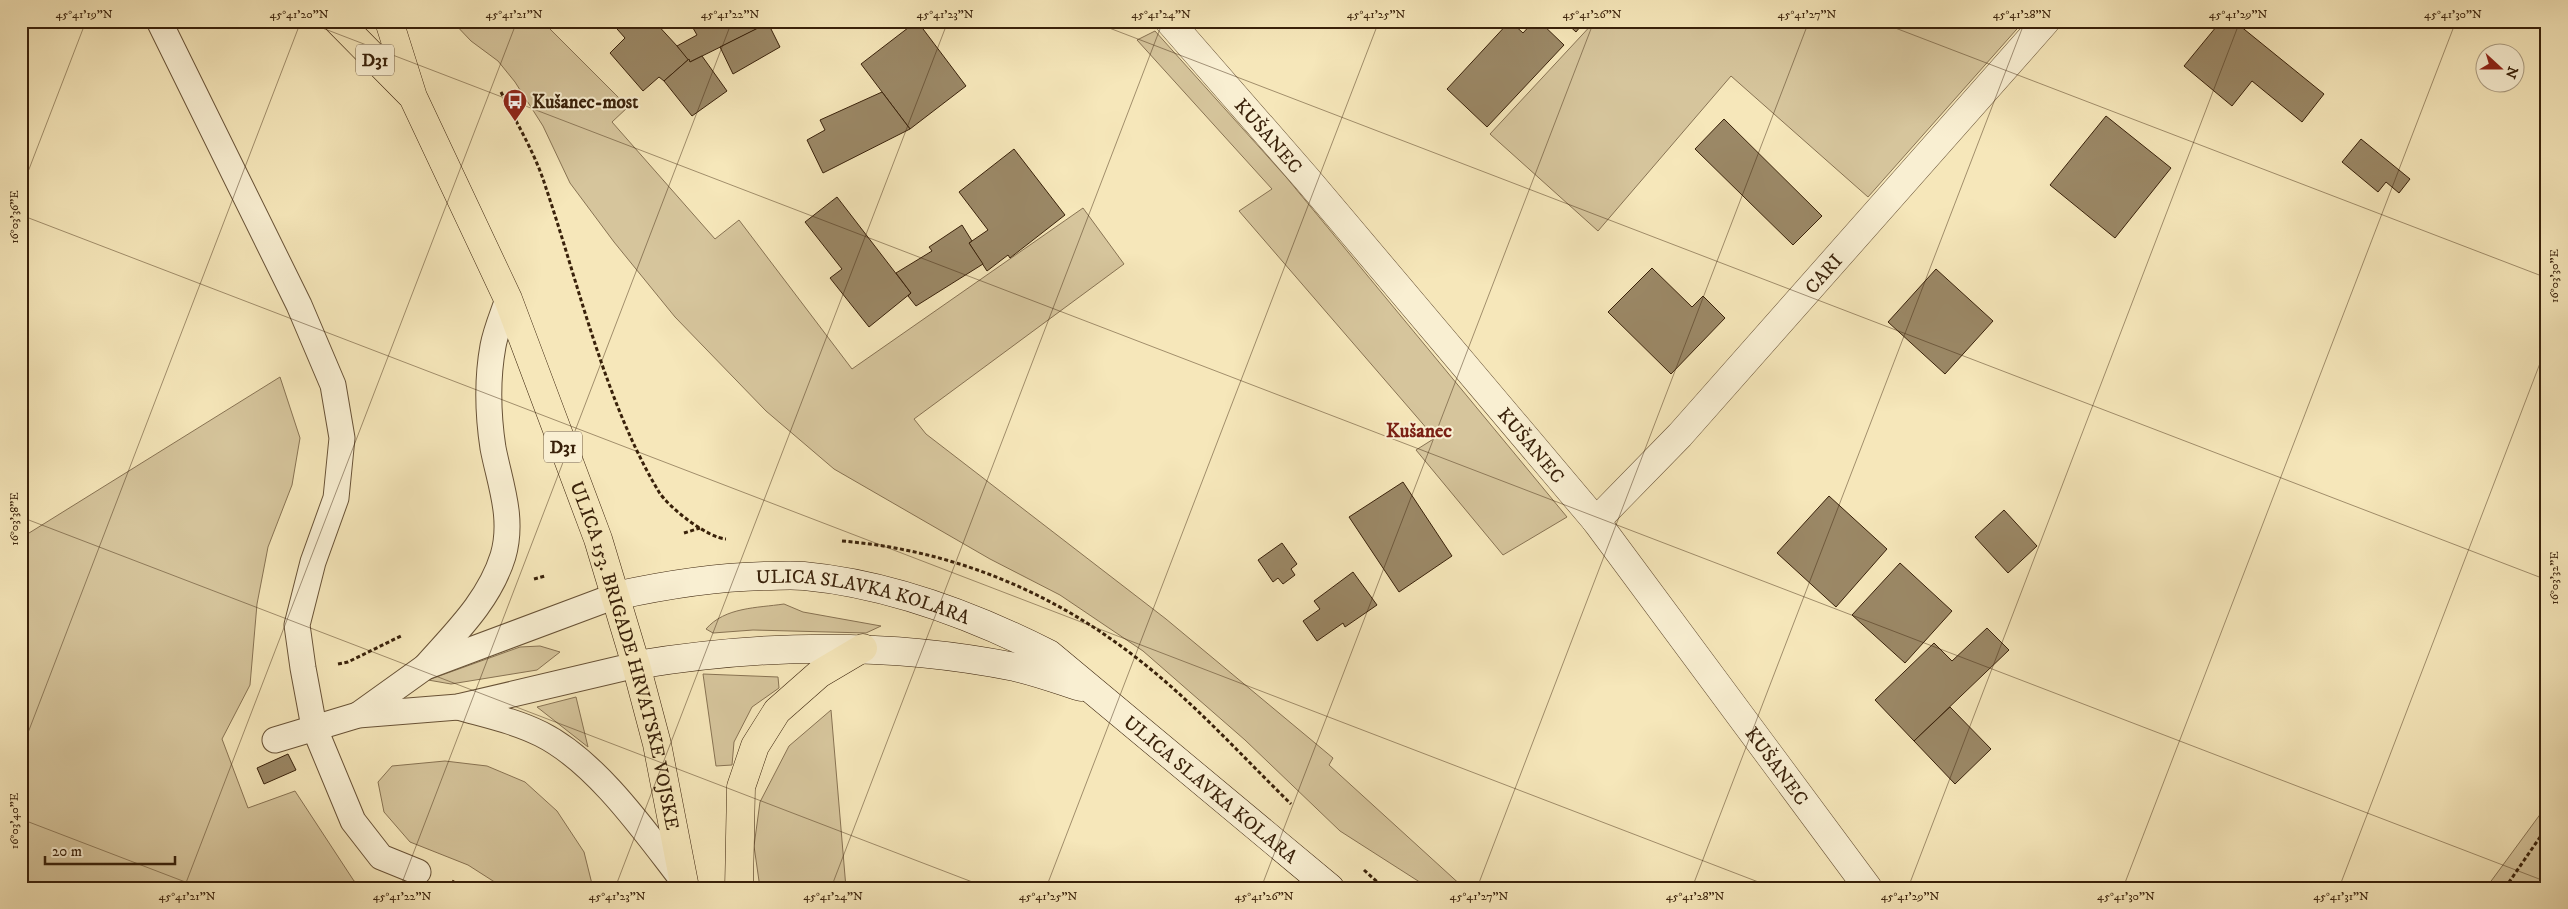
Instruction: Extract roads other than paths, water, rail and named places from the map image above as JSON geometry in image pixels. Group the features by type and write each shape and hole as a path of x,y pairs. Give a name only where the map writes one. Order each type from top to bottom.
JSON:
{"main road":[{"name":"ULICA 153. BRIGADE HRVATSKE VOJSKE","path":"338,21 413,97"},
{"name":"ULICA 153. BRIGADE HRVATSKE VOJSKE","path":"389,21 413,97 508,299 598,539 636,665 657,744 684,885"},
{"path":"739,888 741,787 754,746 777,711 819,674 864,648"}],"street":[{"name":"KUŠANEC","path":"1169,21 1307,179 1596,521 1868,888"},
{"name":"CARI","path":"1596,521 1680,435 2046,21"},
{"name":"ULICA SLAVKA KOLARA","path":"615,596 668,584 722,577 803,576 867,586 950,608 998,628 1049,654 1330,888"},
{"name":"ULICA SLAVKA KOLARA","path":"636,665 695,655 784,648 864,648 950,656 1008,666 1092,690"}],"lane":[{"path":"159,21 299,306 332,385 342,438 336,498 314,562 297,626 303,668 314,727 353,821 381,857 418,872"},
{"path":"358,715 425,667 474,612 490,586 503,555 507,530 506,505 493,447 489,396 493,346 508,299"},
{"path":"425,667 615,596"},
{"path":"275,740 358,715 458,707 636,665"},
{"path":"458,707 518,725 542,735 569,752 635,818 684,885"}],"place":[{"name":"Kušanec-most","path":"515,122"}],"district":[{"name":"Kušanec","path":"1419,430"}]}
